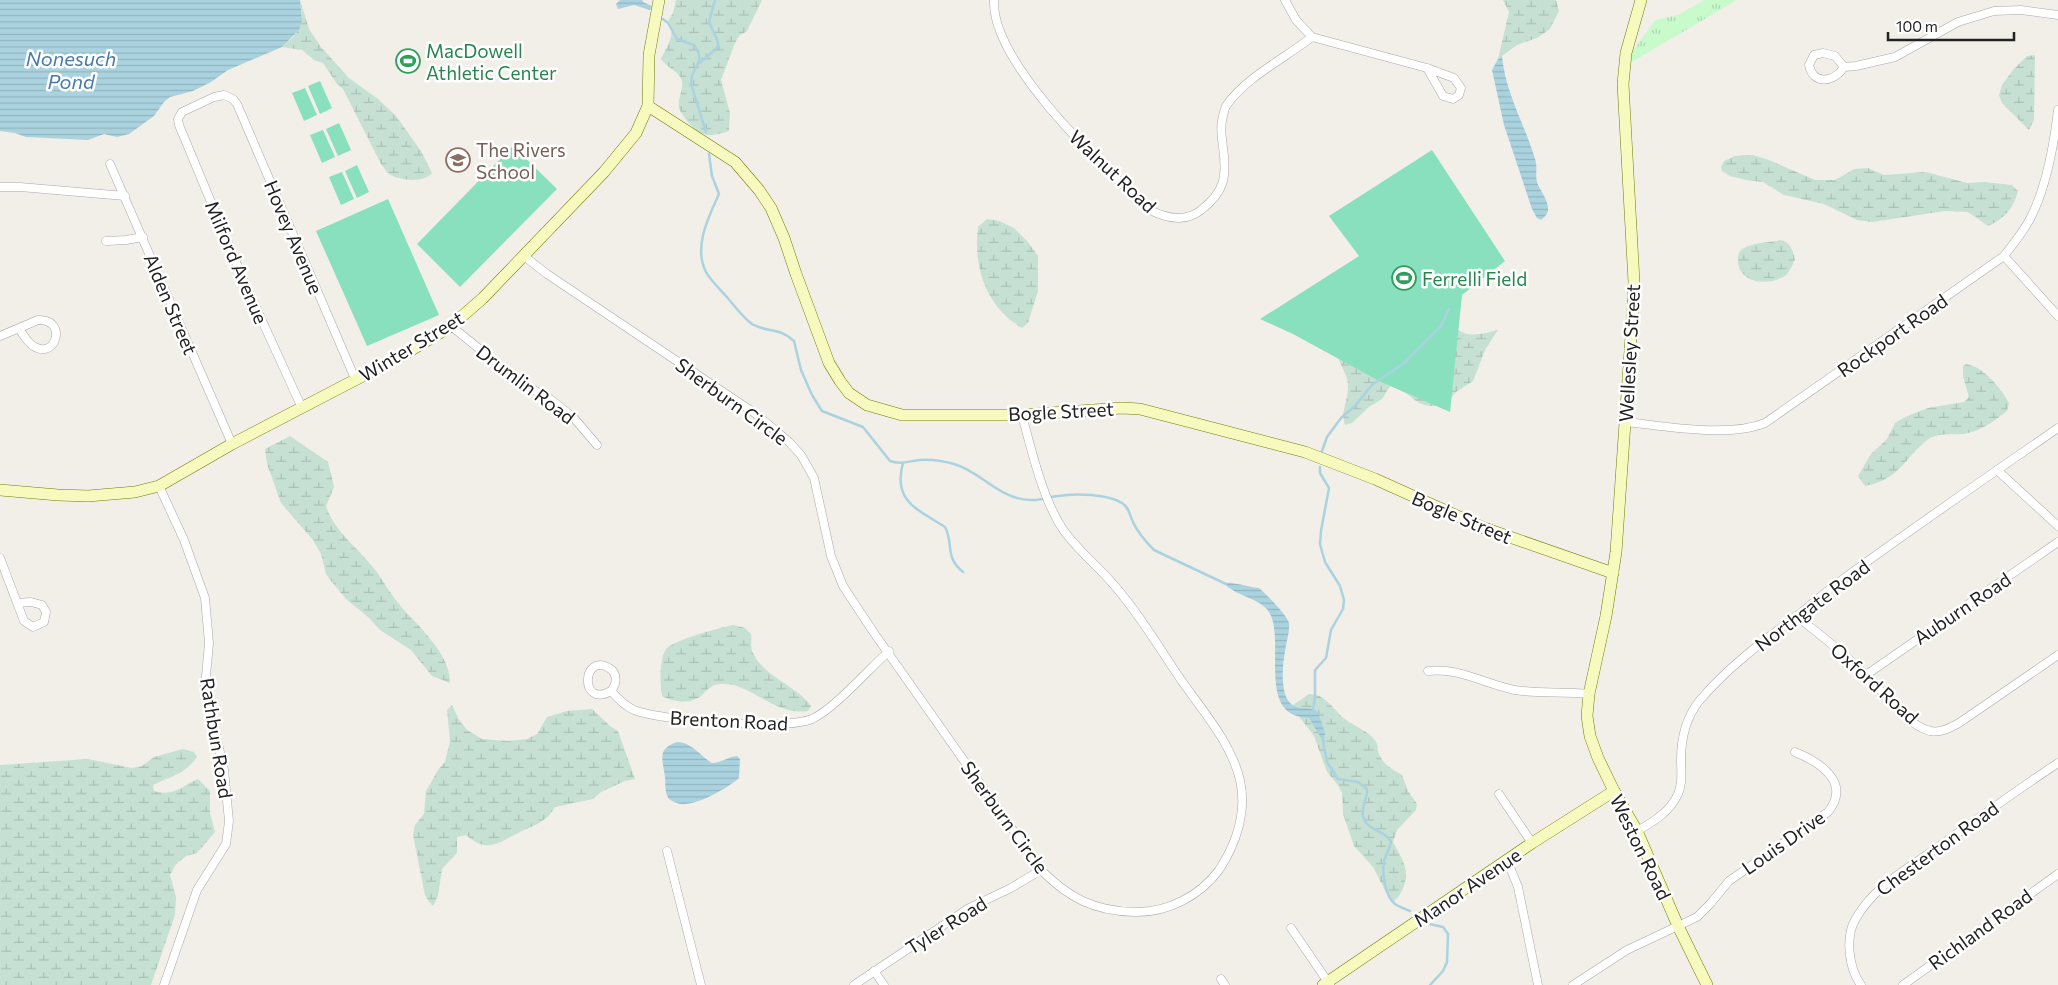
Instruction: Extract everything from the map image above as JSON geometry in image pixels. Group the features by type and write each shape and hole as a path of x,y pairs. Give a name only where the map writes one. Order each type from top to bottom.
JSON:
{"street":[{"name":"Winter Street","path":"0,490 88,496 135,492 159,486 232,444 415,349 451,326 479,302 524,256 620,153 636,133 648,106 649,55 659,0"},
{"name":"Walnut Road","path":"994,0 1001,34 1011,56 1024,76 1066,127 1148,210 1162,217 1179,219 1195,215 1215,200 1225,179 1226,164 1220,128 1225,108 1238,91 1312,37"},
{"path":"1285,0 1296,20 1312,37 1427,68 1454,78 1461,88 1459,95 1454,99 1443,96 1427,68"},
{"name":"Wellesley Street","path":"1587,706 1613,573 1626,422 1634,282 1623,84 1628,44 1641,0"},
{"path":"1844,66 1836,56 1823,53 1814,55 1808,65 1813,76 1823,80 1832,78 1844,66 1856,66 1895,56 1958,22 1994,11 2021,10 2058,15"},
{"name":"Milford Avenue","path":"229,96 214,97 187,109 179,115 179,125 184,141 220,220 243,279 302,408"},
{"name":"Hovey Avenue","path":"229,96 237,104 356,381"},
{"name":"Bogle Street","path":"648,106 735,162 759,190 771,208 784,238 829,363 849,392 867,405 885,412 902,415 1022,414 1122,408 1140,409 1305,452 1376,479 1484,528 1613,573"},
{"name":"Rockport Road","path":"1626,422 1730,430 1754,427 1764,423 2004,256 2023,232 2033,214 2044,181 2058,110"},
{"name":"Alden Street","path":"110,164 232,444"},
{"path":"0,188 20,187 125,196"},
{"path":"106,241 143,237"},
{"name":"Sherburn Circle","path":"524,256 555,279 756,414 789,442 801,455 814,478 836,572 865,619 1041,870 1055,884 1078,900 1103,909 1136,913 1155,911 1190,897 1212,879 1229,855 1239,830 1241,803 1238,774 1232,758 1219,735 1116,587 1068,537 1045,490 1022,414"},
{"path":"2004,256 2058,316"},
{"path":"0,336 19,328 43,320 52,324 56,332 55,342 47,348 37,349 29,343 19,328"},
{"name":"Drumlin Road","path":"451,326 523,384 550,399 574,417 597,445"},
{"name":"Northgate Road","path":"1637,831 1653,823 1669,808 1678,794 1682,780 1681,757 1686,722 1698,702 1725,672 1834,585 1961,494 2058,428"},
{"path":"1997,470 2058,526"},
{"name":"Rathbun Road","path":"159,486 184,540 205,598 209,643 205,687 224,770 229,821 226,844 197,890 164,985"},
{"name":"Auburn Road","path":"1866,675 2058,542"},
{"path":"0,558 18,603"},
{"name":"Oxford Road","path":"1796,616 1828,640 1866,675 1903,715 1928,730 1941,732 1959,724 2058,654"},
{"name":"Brenton Road","path":"611,691 626,706 657,716 729,722 800,723 828,709 888,651"},
{"path":"1428,671 1449,670 1503,687 1523,691 1589,694"},
{"name":"Weston Road","path":"1587,706 1591,741 1614,791 1637,831 1678,926 1707,985"},
{"name":"Louis Drive","path":"1573,985 1617,956 1704,911 1729,881 1822,817 1832,806 1835,793 1833,779 1819,764 1795,752"},
{"name":"Chesterton Road","path":"1861,985 1856,978 1849,942 1854,922 1874,893 2058,762"},
{"name":"Manor Avenue","path":"1327,984 1532,843 1614,791"},
{"path":"1499,794 1532,843"},
{"path":"667,852 701,985"},
{"path":"1507,860 1518,888 1538,985"},
{"name":"Tyler Road","path":"854,985 969,908 1011,888 1041,870"},
{"name":"Richland Road","path":"1903,985 2058,874"},
{"path":"1291,928 1327,984"},
{"path":"874,971 884,985"}],"green space":[{"path":"300,0 309,29 321,47 349,78 378,99 396,116 421,151 432,173 428,176 412,180 388,173 381,164 343,89 337,84 323,63 314,60 302,50 282,47 293,37 300,26 302,15"},
{"path":"676,0 762,0 747,31 739,36 735,43 721,80 730,113 729,131 716,135 701,133 687,121 680,110 679,101 682,81 661,59 671,35 671,26 668,21 673,13"},
{"path":"1503,0 1556,0 1559,11 1550,29 1537,38 1517,45 1498,59 1509,12"},
{"path":"1704,0 1737,0 1620,69 1655,20 1678,15"},
{"path":"2035,55 2034,120 2029,130 2002,103 1999,95 2002,85 2013,70 2027,56"},
{"path":"320,81 332,108 320,114 308,86"},
{"path":"305,88 317,115 304,121 292,93"},
{"path":"339,123 351,150 338,156 326,129"},
{"path":"323,130 335,157 322,163 310,135"},
{"path":"513,146 557,189 460,287 417,244"},
{"name":"Ferrelli Field","path":"1432,150 1505,261 1462,295 1450,412 1381,382 1293,334 1260,319 1359,256 1329,216"},
{"path":"1753,155 1815,180 1835,180 1854,169 1868,168 1884,175 1926,172 1967,183 1985,182 2012,185 2018,191 2014,203 2008,212 1988,226 1968,212 1945,211 1872,222 1857,220 1824,204 1784,195 1763,182 1730,176 1722,171 1721,167 1724,161 1735,156"},
{"path":"357,165 369,192 357,198 345,171"},
{"path":"342,172 354,199 341,205 329,177"},
{"path":"388,199 439,315 367,346 316,231"},
{"path":"987,219 999,221 1014,228 1038,256 1038,291 1028,323 1022,328 999,309 985,285 980,271 977,242 978,227"},
{"path":"1781,240 1789,245 1795,260 1785,276 1764,282 1750,279 1744,275 1738,262 1740,251 1754,244"},
{"path":"1455,327 1460,331 1470,334 1481,334 1498,330 1485,350 1473,381 1456,392 1446,405 1435,406 1421,404 1391,385 1382,399 1369,407 1352,423 1345,425 1343,416 1348,384 1338,357"},
{"path":"1966,364 1985,373 1996,384 2009,403 2007,411 1975,431 1930,438 1895,473 1882,481 1865,486 1858,476 1871,454 1887,439 1895,423 1928,408 1964,402 1969,397 1963,376 1963,366"},
{"path":"290,436 328,462 334,487 326,506 334,523 372,566 399,604 439,650 449,672 450,683 432,676 411,650 380,630 368,617 346,599 326,574 321,554 313,540 281,503 267,464 265,449"},
{"path":"733,625 745,628 751,634 752,651 758,661 764,668 805,699 811,706 808,711 785,709 745,689 725,684 715,685 698,698 688,701 671,700 662,696 661,666 666,649 687,638"},
{"path":"1309,694 1315,694 1325,699 1346,720 1375,740 1384,763 1402,775 1408,791 1417,804 1416,810 1397,830 1393,842 1402,858 1406,875 1401,892 1394,901 1390,900 1373,867 1354,846 1343,814 1342,793 1327,772 1314,736 1297,714 1293,705"},
{"path":"452,705 458,718 467,730 482,739 508,741 527,739 537,734 547,717 567,711 592,709 618,731 635,779 625,781 601,792 593,799 555,807 541,822 502,842 489,845 474,841 466,835 457,837 457,853 442,869 438,896 433,906 425,895 413,835 415,825 424,814 426,791 445,762 450,741 447,710"},
{"path":"183,749 194,752 197,757 187,768 153,785 154,791 173,792 198,779 210,791 210,813 215,832 197,853 186,856 176,864 170,875 176,897 175,915 151,985 0,985 0,765 88,759 132,768 142,766 154,757"}],"water":[{"name":"Nonesuch Pond","path":"0,0 300,0 302,20 299,30 282,47 228,70 211,82 193,91 170,97 154,116 129,134 117,137 104,134 88,140 26,137 0,131"},
{"path":"620,0 642,0 652,6 650,10 634,5 618,9 616,4"},
{"path":"1502,56 1511,95 1536,162 1537,182 1548,207 1548,212 1541,220 1537,218 1532,209 1504,125 1492,70 1498,59"},
{"path":"1224,583 1259,588 1276,604 1287,619 1289,629 1283,667 1284,691 1293,706 1318,712 1325,733 1324,743 1309,718 1297,716 1286,709 1279,699 1275,670 1275,638 1269,612 1259,603 1229,588"},
{"path":"677,742 692,747 712,763 737,756 740,759 739,778 721,791 698,801 683,804 669,799 666,791 662,756 666,748"}],"waterway":[{"path":"700,63 718,47 718,42 709,22 715,0"},
{"path":"663,19 668,23 677,39 694,45 698,51 699,61 691,78 691,84 706,132"},
{"path":"709,154 712,176 719,194 707,222 702,242 702,262 706,272 748,321 758,327 784,334 794,341 801,370 812,395 822,411 863,427 890,461 901,463 928,460 954,464 974,473 1001,491 1021,499 1035,500 1065,495 1082,495 1100,496 1116,500 1127,507 1137,530 1154,550 1226,584"},
{"path":"1322,451 1327,437 1341,418 1355,406 1372,385 1404,363 1441,326 1449,309"},
{"path":"903,463 901,487 905,496 917,510 945,527 948,533 953,561 963,572"},
{"path":"1313,710 1315,670 1326,658 1331,630 1343,609 1344,600 1340,586 1325,562 1320,544 1329,488 1320,473 1320,467"},
{"path":"1323,740 1327,762 1338,779 1358,782 1367,789 1363,812 1365,821 1372,828 1385,835 1391,842 1383,867 1389,896 1395,904 1410,911"},
{"path":"1425,923 1443,927 1448,934 1447,962 1443,971 1430,985"}],"place":[{"name":"MacDowell Athletic Center","path":"408,61"},
{"name":"The Rivers School","path":"458,160"},
{"name":"Ferrelli Field","path":"1404,278"}]}
